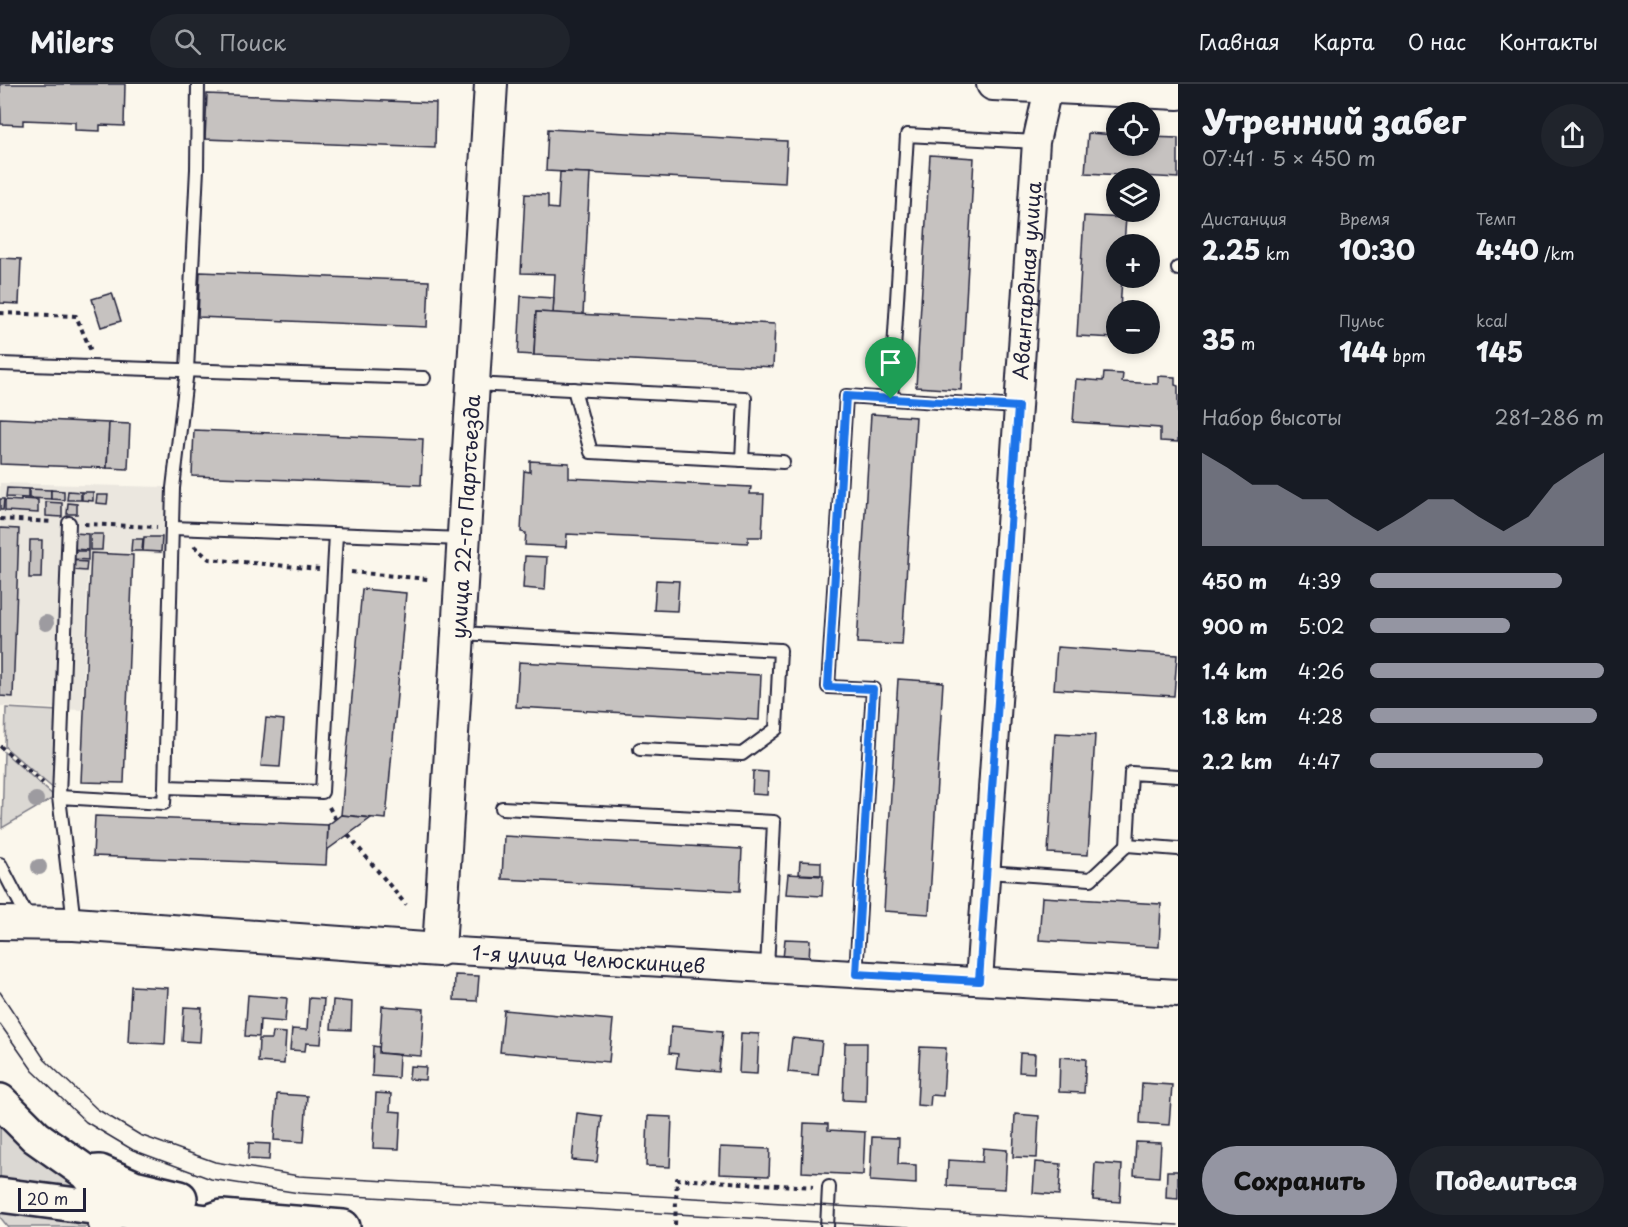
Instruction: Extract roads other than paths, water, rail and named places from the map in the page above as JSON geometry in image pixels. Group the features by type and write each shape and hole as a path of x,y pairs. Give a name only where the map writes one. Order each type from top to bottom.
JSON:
{"main road":[{"path":"0,1101 36,1137 87,1173 104,1194 106,1217"},
{"path":"87,1173 100,1172 134,1187 207,1204 222,1217"},
{"path":"0,1195 106,1217 208,1222 222,1217 343,1227"}],"street":[{"name":"улица 22-го Партсъезда","path":"439,950 491,84"},
{"path":"993,84 1178,93"},
{"name":"Авангардная улица","path":"979,981 1036,142 1049,85"},
{"name":"1-я улица Челюскинцев","path":"0,923 74,924 439,950 1178,993"}],"lane":[{"path":"60,797 164,803 173,488 187,370 197,170 198,84"},
{"path":"891,399 907,135 1036,142"},
{"path":"0,364 424,378"},
{"path":"473,384 745,398 742,460"},
{"path":"574,389 591,452 783,462"},
{"path":"856,974 873,689 828,687 846,396 1018,407"},
{"path":"69,523 60,797 74,924"},
{"path":"173,528 464,539"},
{"path":"165,787 322,792 336,534"},
{"path":"459,633 780,650 776,729 742,754 640,748"},
{"path":"986,872 1091,879 1127,845 1131,773 1178,776"},
{"path":"502,808 774,822 767,969"},
{"path":"1127,845 1178,849"},
{"path":"0,864 31,923"},
{"path":"827,1227 829,1187"}],"tram line":[{"path":"0,992 45,1060 97,1109 140,1135 215,1162 299,1176 1178,1225"},
{"path":"0,1024 33,1071 86,1122 133,1150 211,1179 299,1193 909,1227"}]}
